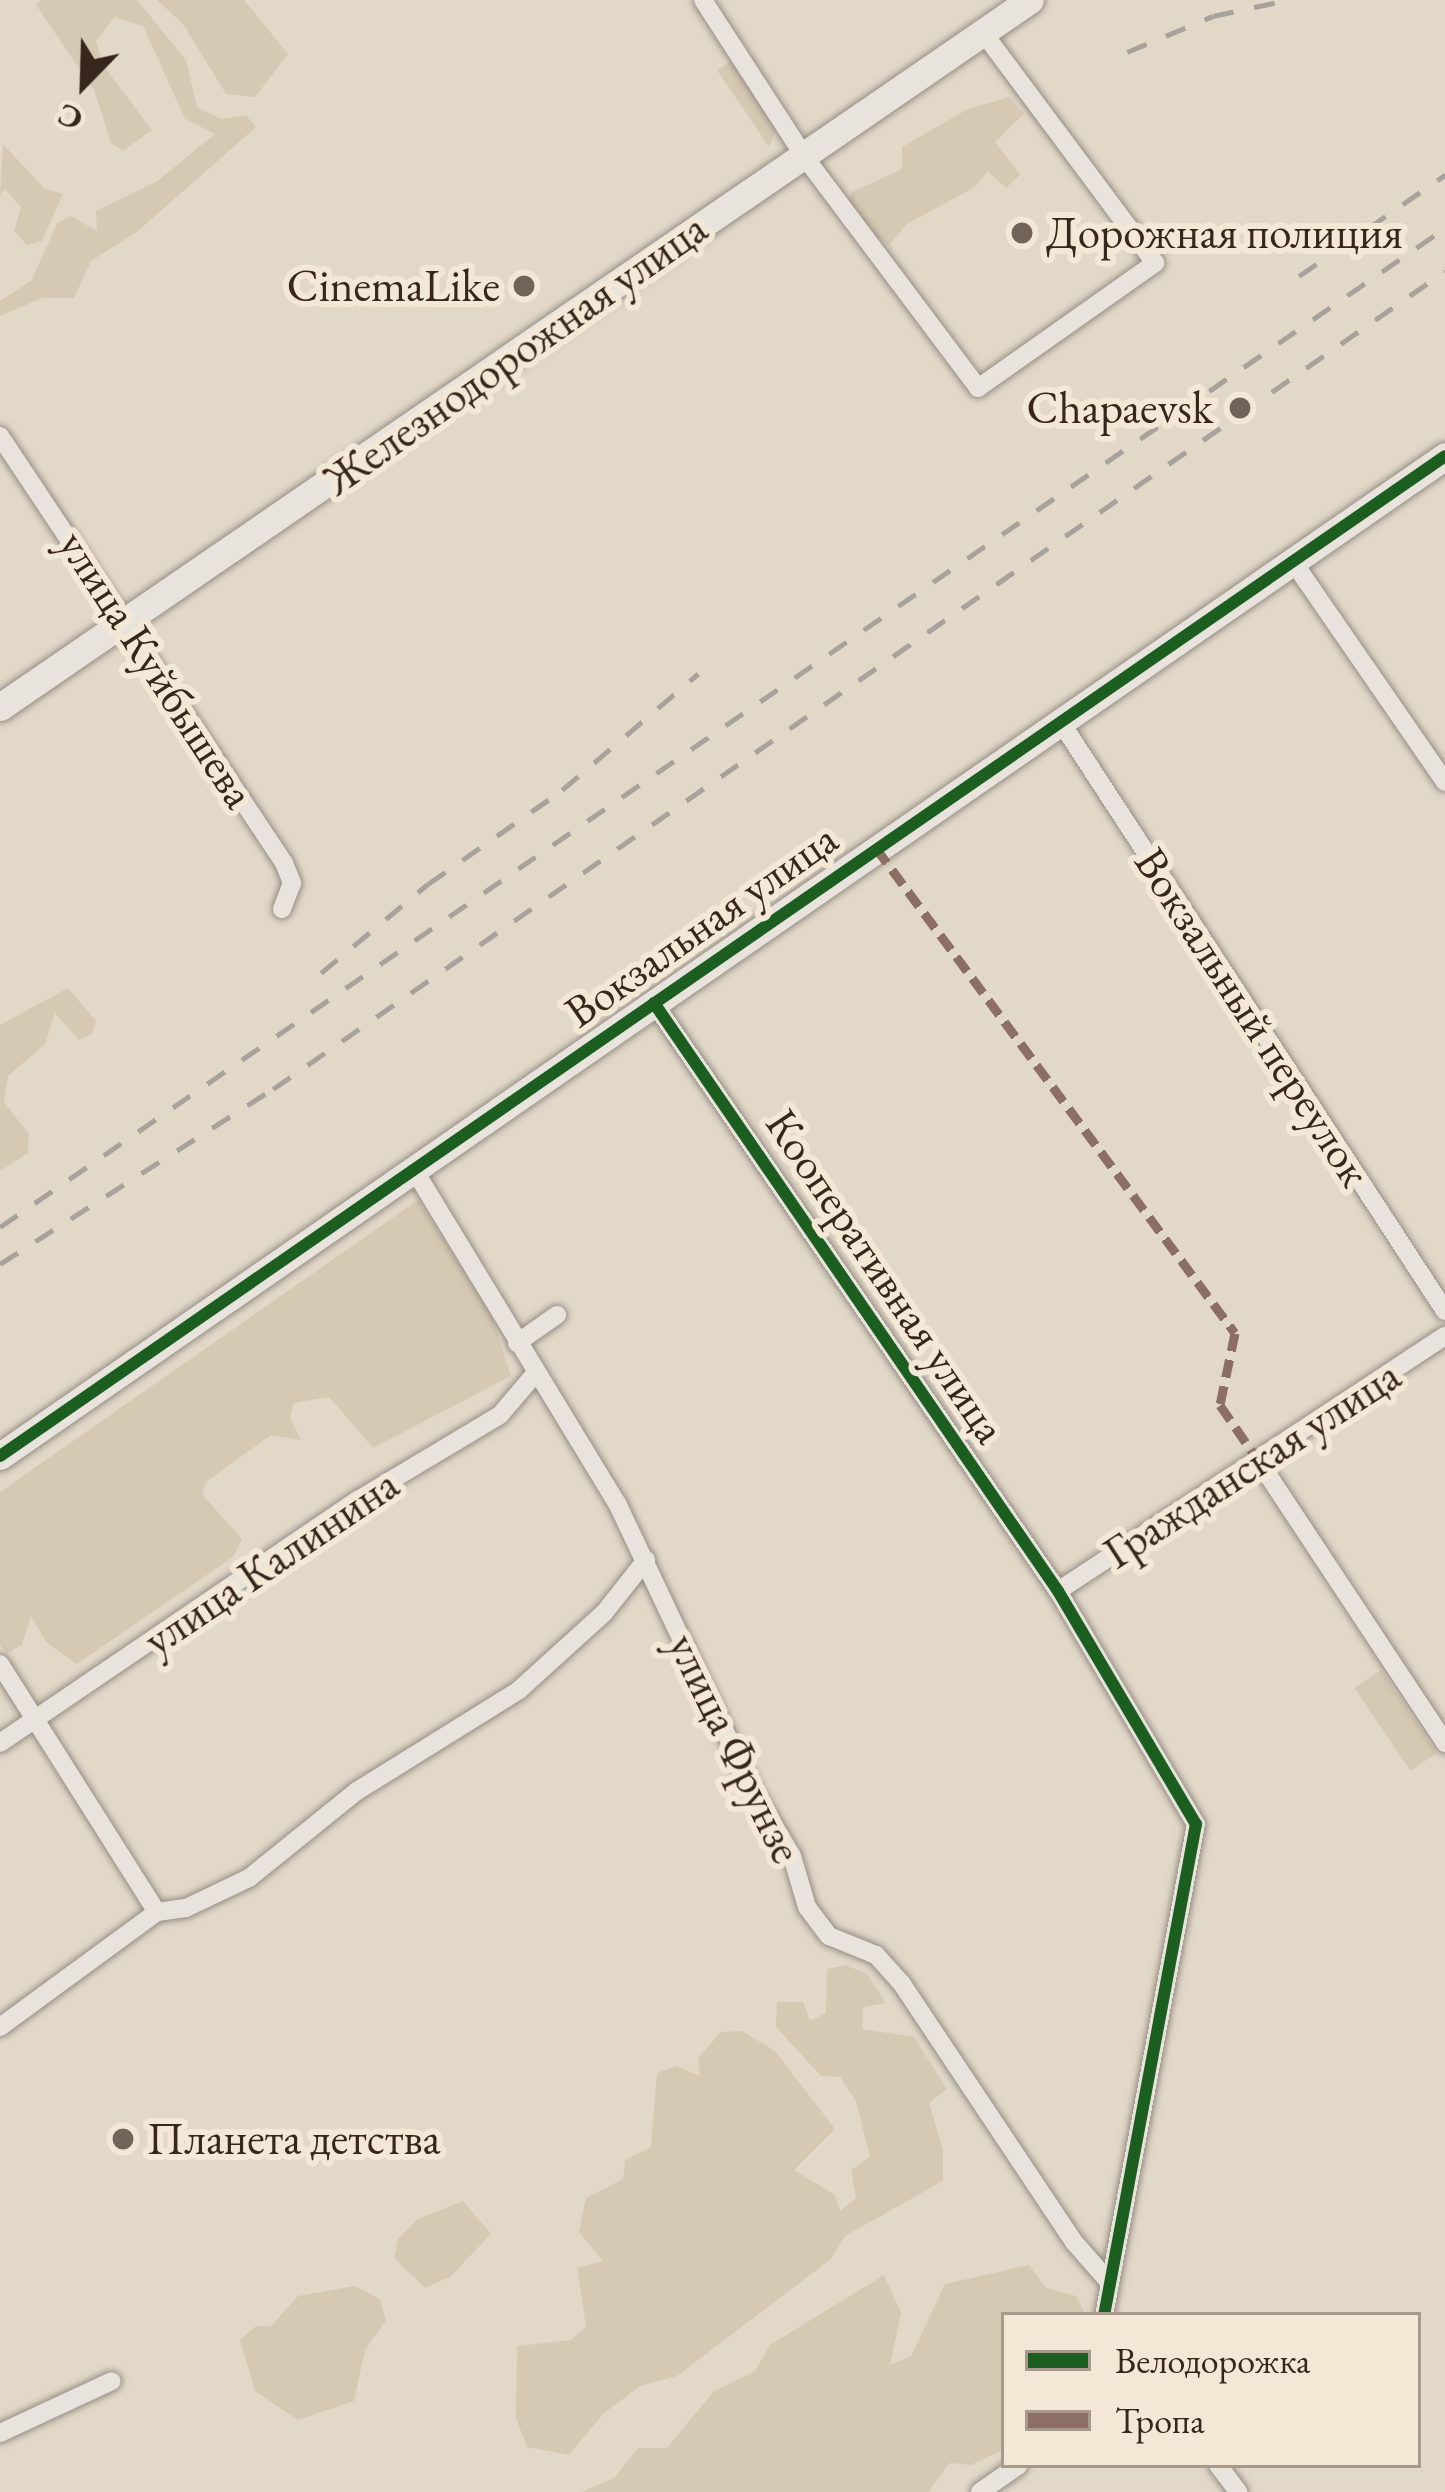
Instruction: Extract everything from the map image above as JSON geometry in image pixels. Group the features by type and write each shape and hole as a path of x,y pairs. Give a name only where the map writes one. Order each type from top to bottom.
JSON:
{"street":[{"path":"703,0 804,156 978,388 1154,263 983,32"},
{"name":"Железнодорожная улица","path":"0,707 1030,0"},
{"name":"улица Куйбышева","path":"0,436 127,620 284,863 292,883 282,909"},
{"name":"Вокзальная улица","path":"0,1456 1445,456"},
{"path":"1294,563 1445,782"},
{"name":"Вокзальный переулок","path":"1062,724 1445,1311"},
{"name":"Кооперативная улица","path":"654,1003 1058,1591 1196,1823 1108,2302"},
{"name":"улица Фрунзе","path":"413,1168 646,1560 713,1711 792,1856 807,1907 829,1936 876,1955 902,1984 1074,2242 1108,2302"},
{"path":"517,1343 557,1315"},
{"name":"Гражданская улица","path":"1058,1591 1260,1463 1445,1336"},
{"name":"улица Калинина","path":"0,1743 358,1500 500,1415 534,1375"},
{"path":"1260,1463 1445,1743"},
{"path":"0,2026 157,1912 249,1878 357,1791 519,1690 604,1613 646,1560"},
{"path":"0,1664 157,1912"},
{"path":"0,2433 112,2381"},
{"path":"980,2492 1015,2468"}],"shaded area":[{"path":"40,0 137,0 186,60 197,107 221,119 246,115 256,127 138,231 91,261 74,298 42,298 0,316 0,301 32,280 57,223 71,216 97,231 96,211 156,182 215,134 185,119 143,26 115,17 96,41 103,65 152,130 123,151 111,143 94,90 36,5"},
{"path":"157,0 244,0 288,54 255,97 226,94 183,24"},
{"path":"731,61 776,129 769,147 717,70"},
{"path":"1009,97 1024,114 995,142 1020,175 1006,188 988,171 975,187 907,224 889,245 870,232 848,203 852,192 902,169 902,147 966,110"},
{"path":"3,144 44,188 63,194 42,241 27,245 14,231 21,207 5,189 0,195"},
{"path":"68,988 96,1021 92,1034 79,1040 55,1013 45,1044 8,1076 4,1102 29,1134 28,1153 0,1171 0,1025"},
{"path":"418,1200 491,1314 511,1376 373,1448 329,1397 294,1403 290,1418 301,1440 271,1435 206,1482 202,1494 242,1539 233,1557 77,1664 46,1642 31,1616 22,1645 7,1653 0,1645 0,1492"},
{"path":"1381,1670 1437,1753 1410,1771 1354,1688"},
{"path":"847,1965 868,1975 886,2003 863,2007 862,2029 914,2037 947,2089 929,2103 943,2149 943,2181 845,2236 831,2259 677,2376 640,2386 603,2414 569,2455 527,2447 516,2418 517,2346 571,2340 586,2326 577,2268 603,2261 579,2232 586,2198 623,2179 625,2160 651,2147 657,2073 676,2066 700,2076 698,2058 721,2032 742,2031 775,2051 835,2129 794,2170 835,2195 840,2211 856,2198 851,2170 870,2157 856,2101 840,2077 821,2076 776,2027 777,2002 803,2002 810,2021 826,2013 827,1969"},
{"path":"463,2201 491,2234 451,2276 425,2288 394,2258 398,2239 418,2219"},
{"path":"1029,2265 1046,2288 1076,2296 1084,2312 1001,2312 1001,2450 971,2465 950,2463 928,2492 582,2492 614,2478 638,2448 667,2448 714,2391 755,2371 770,2345 884,2275 901,2313 890,2365 911,2356 945,2284"},
{"path":"355,2286 380,2299 386,2320 365,2350 354,2401 298,2420 255,2391 240,2340 256,2326 271,2326 298,2296"}],"railway":[{"path":"1127,52 1213,16 1287,0"},
{"path":"1299,276 1445,175"},
{"path":"0,1227 1445,228"},
{"path":"0,1264 273,1089 1445,271"},
{"path":"321,973 428,884 562,790 698,674"}],"marked path":[{"path":"876,848 1235,1333 1220,1405 1260,1463"}],"cycle path":[{"path":"0,1456 1445,456"},
{"path":"654,1003 1058,1591 1196,1824 1105,2312"}],"place":[{"name":"Дорожная полиция","path":"1022,233"},
{"name":"CinemaLike","path":"524,286"},
{"name":"Chapaevsk","path":"1240,408"},
{"name":"Планета детства","path":"123,2139"}]}
